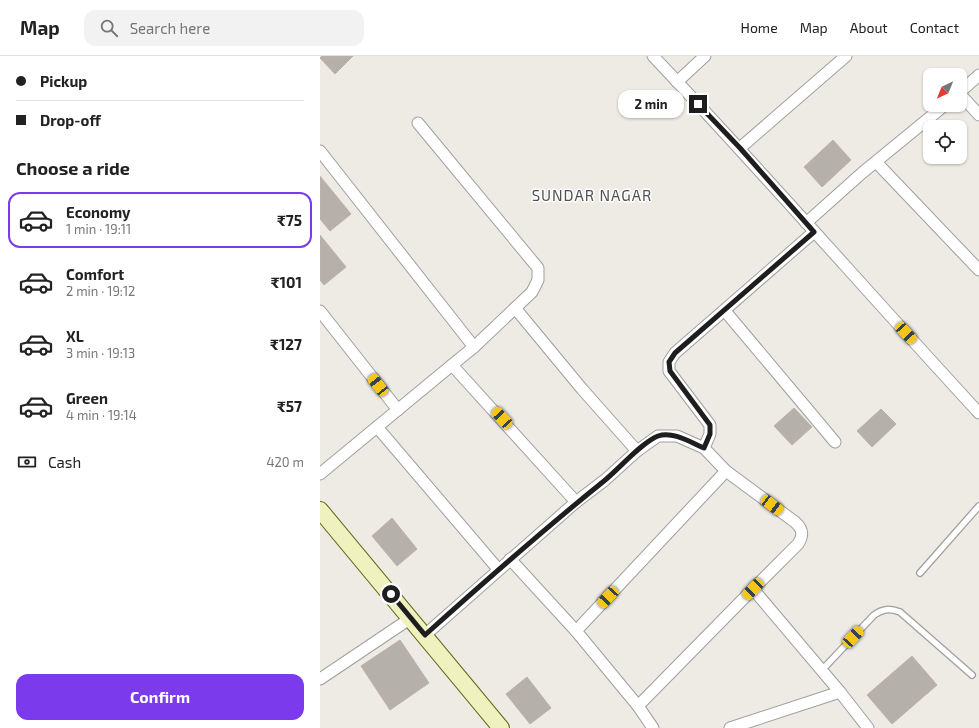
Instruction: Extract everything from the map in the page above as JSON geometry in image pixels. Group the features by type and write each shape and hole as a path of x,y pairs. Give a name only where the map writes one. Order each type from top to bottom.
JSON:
{"street":[{"path":"653,56 740,148 814,232 979,413"},
{"path":"677,82 705,56"},
{"path":"740,148 846,56"},
{"path":"967,87 979,76"},
{"path":"967,101 979,115"},
{"path":"806,223 937,112"},
{"path":"320,474 474,347 532,292 538,280 538,268 418,123"},
{"path":"320,151 474,347"},
{"path":"876,162 979,270"},
{"path":"704,448 710,434 710,425 670,371 669,362 675,353 814,232"},
{"path":"515,308 582,390 637,451"},
{"path":"320,311 398,410"},
{"path":"725,311 836,442"},
{"path":"452,365 576,502"},
{"path":"377,428 498,569"},
{"path":"425,635 498,569 576,502 606,480 637,451 658,436 677,436 704,448 726,471 795,522 801,527 802,539 638,706"},
{"path":"576,631 726,471"},
{"path":"320,510 501,728"},
{"path":"510,559 576,631 638,706 653,728"},
{"path":"753,589 822,670 868,728"},
{"path":"320,678 411,618"},
{"path":"730,728 840,692"}],"lane":[{"path":"920,573 979,506"},
{"path":"822,670 874,615 884,609 888,609 900,612 972,675"}],"building":[{"path":"322,56 353,56 335,74 320,58"},
{"path":"833,140 851,160 822,187 804,167"},
{"path":"320,176 351,214 330,231 320,219"},
{"path":"320,235 346,267 324,285 320,280"},
{"path":"794,408 812,427 792,445 774,426"},
{"path":"881,409 896,424 872,447 857,431"},
{"path":"392,518 417,549 397,566 372,536"},
{"path":"400,640 429,683 390,710 361,666"},
{"path":"912,656 937,685 892,724 867,695"},
{"path":"527,677 551,708 530,724 506,694"}],"district":[{"name":"SUNDAR NAGAR","path":"592,195"}],"route":[{"path":"391,594 425,635 498,569 576,502 606,480 637,451 658,436 677,436 704,448 710,434 710,425 670,371 669,362 675,353 814,232 740,148 698,104"}]}
